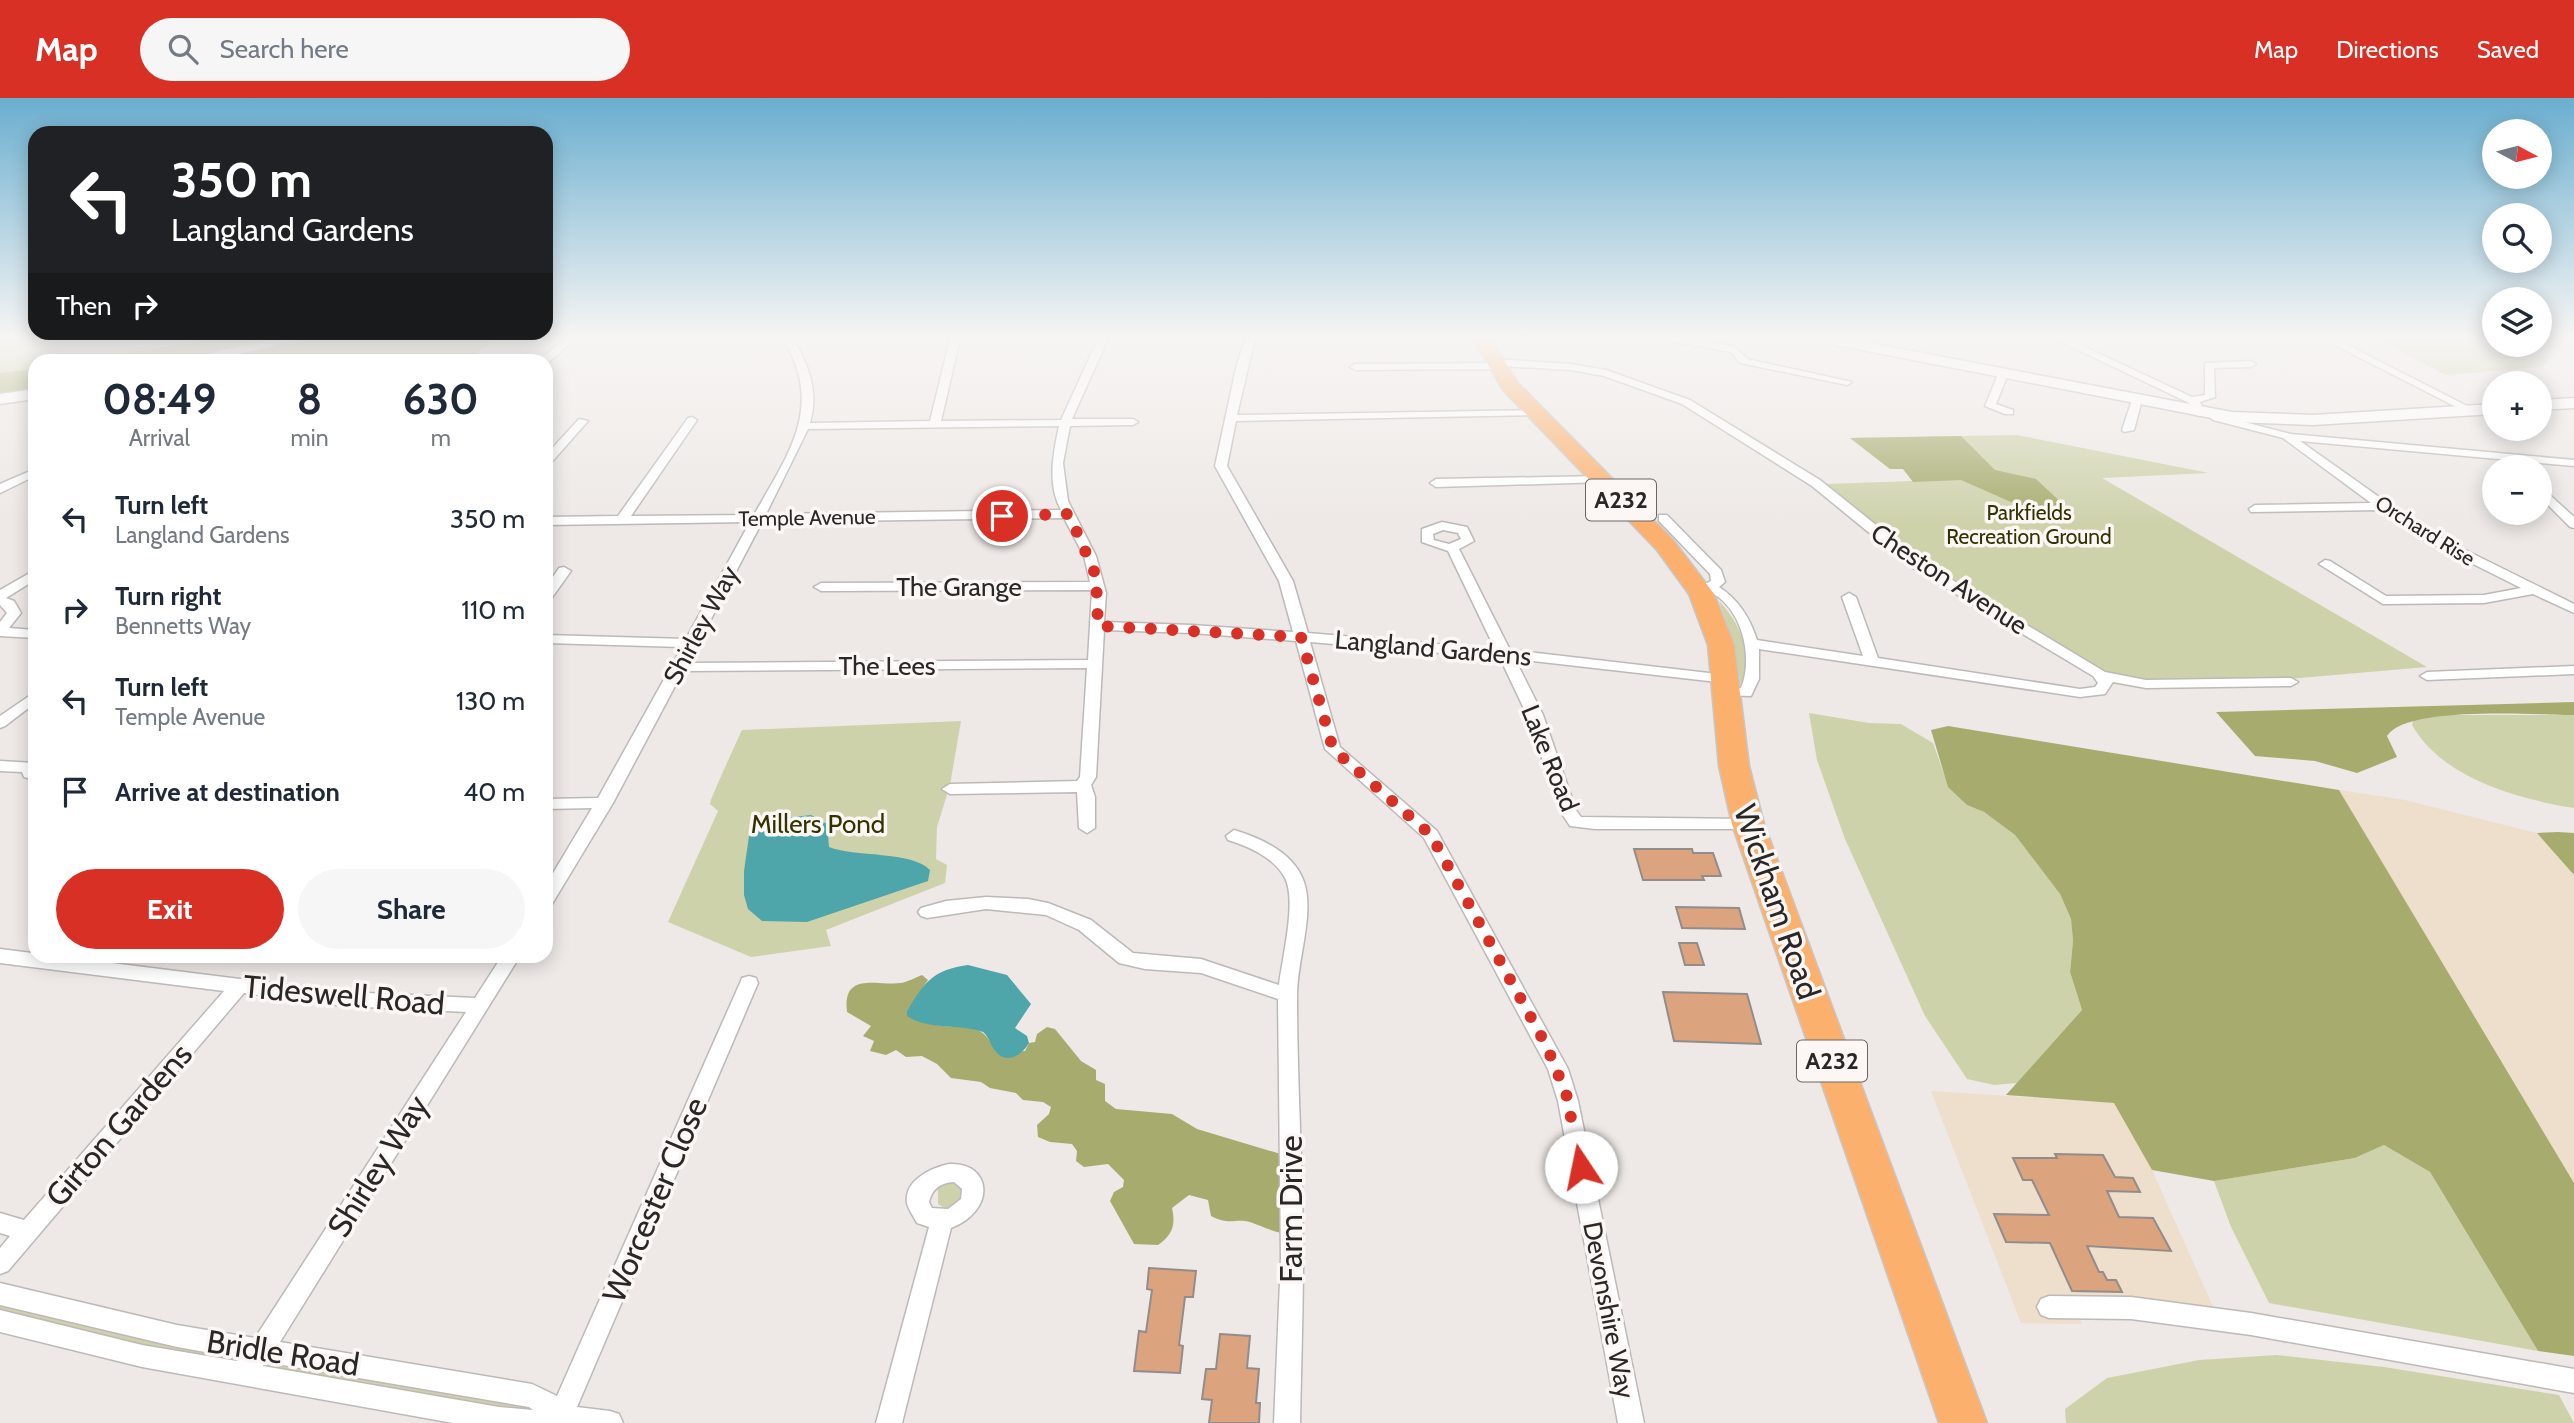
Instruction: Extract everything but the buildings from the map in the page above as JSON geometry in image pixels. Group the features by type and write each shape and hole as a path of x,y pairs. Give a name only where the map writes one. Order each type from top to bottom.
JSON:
{"highway":[{"name":"Wickham Road","path":"1524,401 1704,586 1717,631 1727,685 1736,778 1748,824 1964,1423"}],"street":[{"name":"Shirley Way","path":"553,888 605,803 758,519 803,426 807,401"},
{"path":"935,424 941,401"},
{"path":"950,789 1073,788 1083,785 1088,777 1098,586 1090,556 1069,514 1057,475 1058,451 1065,422 1075,401"},
{"name":"Devonshire Way","path":"1235,401 1221,466 1282,571 1333,749 1431,835 1558,1069 1568,1104 1631,1423"},
{"name":"Cheston Avenue","path":"1683,401 1816,483 1916,564 2102,676"},
{"path":"1992,401 1990,406 2009,412"},
{"path":"2129,430 2137,401"},
{"path":"2143,401 2202,409 2286,428 2309,438 2487,455"},
{"path":"2185,401 2202,409"},
{"path":"2202,409 2207,401"},
{"path":"2452,401 2472,411"},
{"path":"2552,404 2574,403"},
{"path":"2286,428 2482,410"},
{"path":"1230,418 1535,412"},
{"path":"622,520 692,420"},
{"path":"553,454 583,421"},
{"path":"803,426 1133,422"},
{"name":"Orchard Rise","path":"2286,428 2383,506 2438,542 2574,609"},
{"path":"2552,461 2574,463"},
{"path":"0,489 28,475"},
{"path":"1436,483 1601,480"},
{"path":"2552,502 2574,524"},
{"path":"2255,509 2383,506"},
{"name":"Temple Avenue","path":"553,521 1069,514"},
{"name":"Wickham Road","path":"1663,518 1716,573 1718,582 1704,586"},
{"path":"1452,547 1503,653"},
{"path":"2325,564 2384,600 2484,599 2532,590"},
{"path":"553,586 564,571"},
{"path":"0,632 14,613 9,604 0,598 28,579"},
{"name":"The Grange","path":"821,587 1098,586"},
{"name":"Wickham Road","path":"1704,586 1737,613 1753,644 1753,683 1746,693 1727,685"},
{"path":"1849,597 1872,662"},
{"name":"Langland Gardens","path":"1098,626 1301,637 1503,653 1727,685"},
{"path":"0,632 28,634"},
{"path":"553,639 690,643"},
{"path":"1753,644 2086,694 2104,689 2106,683 2102,676"},
{"name":"Lake Road","path":"1503,653 1538,721 1569,811 1576,822 1748,824"},
{"name":"The Lees","path":"679,667 1095,664"},
{"path":"2427,676 2574,670"},
{"path":"2102,676 2147,684 2291,682"},
{"path":"0,723 28,701"},
{"path":"0,766 28,768"},
{"path":"1083,785 1087,797 1087,828"},
{"path":"553,804 605,803"},
{"name":"Farm Drive","path":"1234,836 1252,842 1280,862 1296,883 1287,994 1292,1258 1287,1423"},
{"path":"937,905 995,904 1054,911 1083,924 1116,953 1130,960 1159,965 1200,966 1252,987 1287,994"},
{"name":"Tideswell Road","path":"0,956 28,960"},
{"name":"Tideswell Road","path":"56,963 383,1002 480,1005"},
{"name":"Shirley Way","path":"242,1374 260,1350 507,963"},
{"name":"Worcester Close","path":"561,1417 749,983"},
{"name":"Girton Gardens","path":"0,1264 239,986"},
{"path":"889,1423 942,1221"},
{"path":"0,1223 29,1231"},
{"name":"Bridle Road","path":"0,1294 123,1325 532,1396 553,1407 561,1417"},
{"path":"2049,1307 2131,1308 2251,1324 2574,1381"},
{"name":"Bridle Road","path":"0,1321 102,1347 523,1422 561,1417 610,1423"},
{"path":"370,1395 388,1370"}],"shaded area":[{"path":"2339,790 2405,800 2537,833 2574,875 2574,1183"},
{"path":"1931,1091 2115,1103 2152,1170 2215,1311 2072,1301 2082,1324 2021,1323"}],"green space":[{"name":"Parkfields Recreation Ground","path":"2017,435 2209,473 2102,478 2427,667 2288,679 2145,681 2106,672 1897,544 1827,484 1913,481 1903,469 1890,469 1850,438"},
{"path":"1961,436 1995,470 2036,479 2066,507 2036,513 1961,480 1913,482 1903,469 1890,469 1850,438"},
{"path":"1719,601 1733,619 1743,640 1746,662 1741,685 1732,638"},
{"path":"2574,702 2574,715 2474,714 2419,720 2399,726 2387,736 2397,757 2357,773 2315,761 2255,756 2216,712"},
{"path":"1809,713 1869,723 1901,724 1933,743 1944,774 1967,805 1984,812 2015,835 2060,894 2071,919 2073,941 2070,972 2082,1010 2017,1083 1994,1085 1967,1079 1925,1016 1845,839 1817,760"},
{"path":"2443,715 2574,715 2574,808 2506,792 2462,773 2426,744 2412,725 2414,719"},
{"name":"Millers Pond","path":"961,721 950,785 937,827 936,859 947,865 945,883 826,930 831,946 751,957 668,922 718,811 710,804 711,800 742,730"},
{"path":"1948,726 2339,790 2574,1183 2574,1356 2538,1351 2430,1172 2384,1145 2355,1158 2214,1181 2152,1170 2114,1103 2006,1095 2082,1010 2070,972 2073,941 2071,919 2060,894 2015,835 1984,812 1967,805 1948,787 1931,730"},
{"path":"2537,833 2574,833 2574,875"},
{"path":"922,975 928,980 907,1011 924,1020 938,1025 975,1029 986,1036 996,1052 1025,1051 1029,1043 1035,1042 1037,1034 1047,1027 1055,1029 1081,1061 1096,1070 1096,1080 1105,1084 1105,1101 1116,1109 1172,1114 1197,1129 1284,1155 1283,1233 1250,1222 1218,1219 1211,1216 1208,1200 1189,1195 1172,1208 1173,1225 1170,1234 1163,1241 1158,1245 1134,1244 1110,1201 1114,1192 1123,1187 1124,1180 1108,1164 1084,1167 1076,1161 1077,1151 1072,1144 1050,1142 1038,1137 1037,1125 1049,1114 1051,1107 1043,1102 1023,1100 1016,1093 990,1088 981,1082 951,1078 937,1064 922,1056 906,1057 896,1050 886,1055 870,1051 874,1041 863,1036 871,1026 847,1012 850,991 863,983 901,983"},
{"path":"2384,1145 2430,1172 2538,1351 2269,1303 2231,1227 2214,1181 2355,1158"},
{"path":"947,1178 963,1186 960,1201 946,1209 938,1204 938,1188"},
{"path":"0,1301 238,1356 231,1362 172,1353 0,1311"},
{"path":"2277,1355 2384,1367 2559,1395 2574,1423 2066,1423 2065,1409 2107,1378 2199,1360"},
{"path":"270,1361 546,1407 540,1415 265,1369"}],"water":[{"name":"Millers Pond","path":"811,815 827,824 829,847 897,857 922,864 930,870 928,881 807,922 762,921 748,909 744,895 744,871 750,829 768,820"},
{"path":"968,965 1007,975 1031,1004 1015,1028 1027,1036 1029,1043 1014,1057 1000,1056 983,1032 925,1024 907,1016 913,1001 930,979 946,970"}],"route":[{"path":"1002,516 1069,514 1094,567 1100,602 1098,626 1301,637 1333,749 1431,835 1546,1045 1566,1093 1581,1167"}]}
